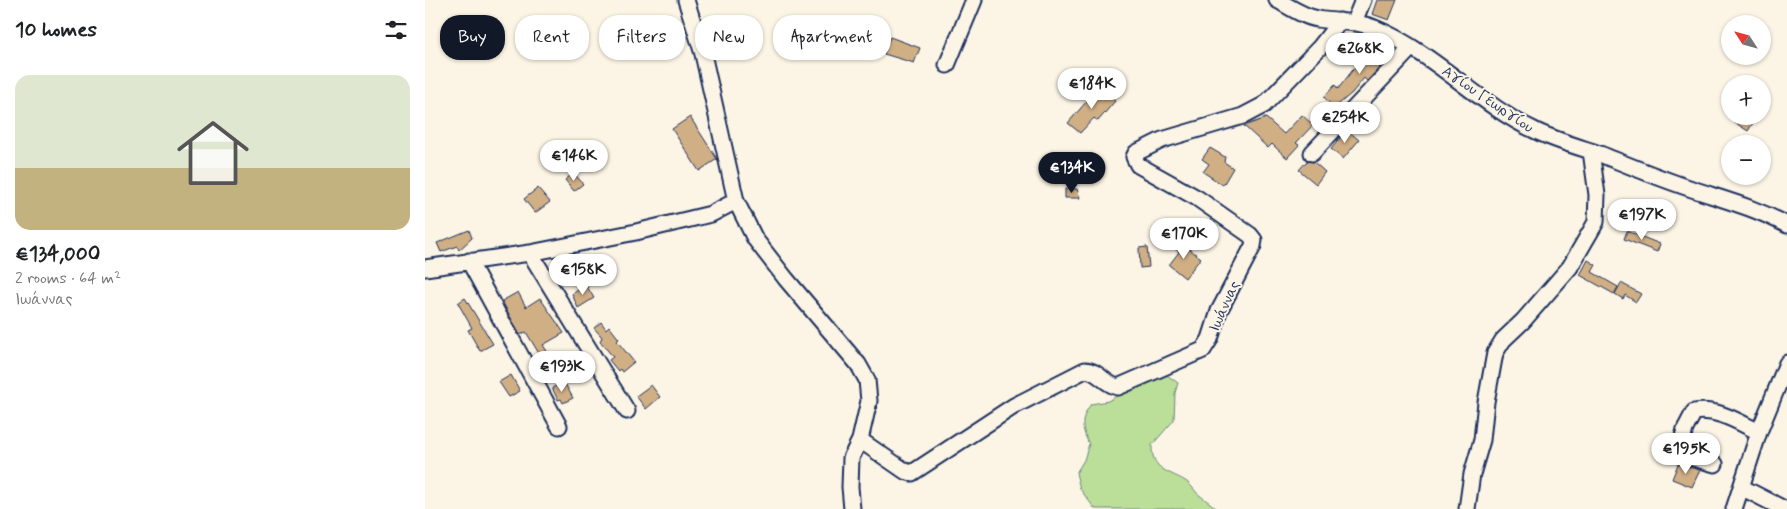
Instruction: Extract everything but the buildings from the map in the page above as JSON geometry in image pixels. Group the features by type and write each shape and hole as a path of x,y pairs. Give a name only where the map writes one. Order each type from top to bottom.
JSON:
{"street":[{"path":"686,0 703,54 736,200 755,239 786,279 859,364 867,380 869,401 860,440 851,458 850,488 852,509"},
{"path":"947,65 974,0"},
{"name":"Αγίου Γεωργίου","path":"1277,0 1300,13 1317,19 1347,22 1377,29 1411,48 1494,106 1534,130 1557,141 1591,151 1691,189 1744,204 1787,225"},
{"path":"1347,22 1363,0"},
{"name":"Ιωάννας","path":"860,440 905,472 912,473 1014,406 1085,370 1092,371 1118,387 1203,350 1210,338 1219,311 1253,246 1253,240 1197,198 1138,164 1134,157 1136,153 1163,140 1243,116 1264,105 1347,22"},
{"path":"1313,153 1411,48"},
{"path":"1467,509 1472,474 1482,440 1486,402 1495,353 1503,340 1571,268 1596,222 1597,195 1591,151"},
{"path":"425,268 530,253 711,214 736,200"},
{"path":"530,253 627,411"},
{"path":"469,261 559,426"},
{"path":"1734,509 1759,432 1787,363"},
{"path":"1715,464 1679,454 1685,429 1694,412 1712,412 1728,416 1759,432"},
{"path":"1741,487 1785,509"}],"green space":[{"path":"1167,375 1178,383 1175,393 1174,420 1152,445 1155,460 1163,469 1187,482 1198,494 1217,509 1095,509 1080,489 1076,473 1084,460 1089,444 1083,428 1083,419 1087,409 1091,404 1108,401 1148,378"}]}
